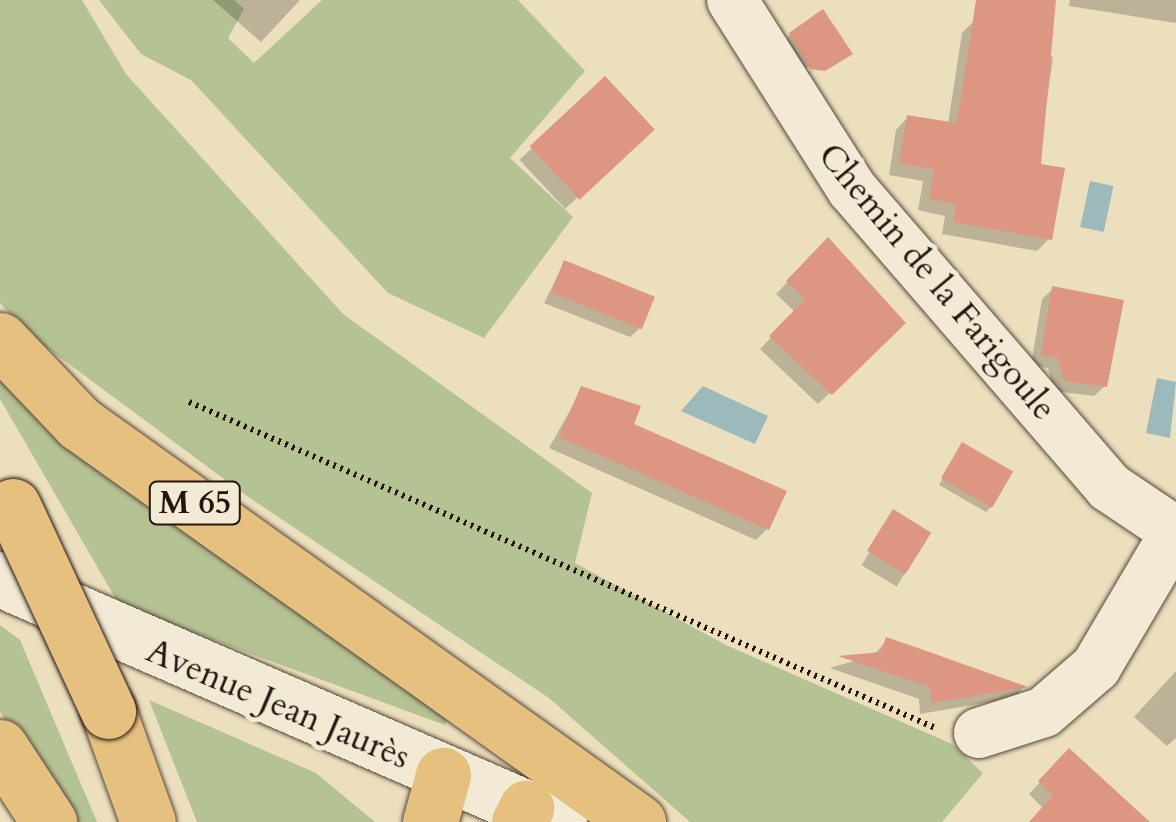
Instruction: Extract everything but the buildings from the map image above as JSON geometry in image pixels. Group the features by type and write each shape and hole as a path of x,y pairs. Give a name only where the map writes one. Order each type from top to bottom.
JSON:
{"main road":[{"name":"M 65","path":"0,340 80,423 638,822"},
{"path":"7,494 108,711 148,822"},
{"name":"Avenue Jean Jaurès","path":"0,579 436,798 535,817"},
{"path":"0,747 49,822"}],"street":[{"name":"Chemin de la Farigoule","path":"732,0 852,189 1109,486 1172,552"},
{"path":"979,733 1070,693 1172,552"}],"path":[{"path":"189,402 897,718 979,733"}],"green space":[{"path":"0,0 82,0 126,74 343,314 592,493 575,563 726,645 952,744 983,773 942,822 690,822 549,698 247,496 27,333 0,303"},
{"path":"99,0 234,0 244,9 228,38 254,63 322,0 518,0 585,71 510,158 573,217 484,338 388,293 191,80 141,54"},
{"path":"0,379 449,713 445,725 120,606 0,399"},
{"path":"0,625 20,640 97,822 76,822 0,712"},
{"path":"149,700 316,773 375,822 197,822"}],"water":[{"path":"1090,181 1113,186 1104,232 1080,227"},
{"path":"1157,378 1176,382 1170,438 1146,433"},
{"path":"703,386 768,416 755,444 681,411"}]}
